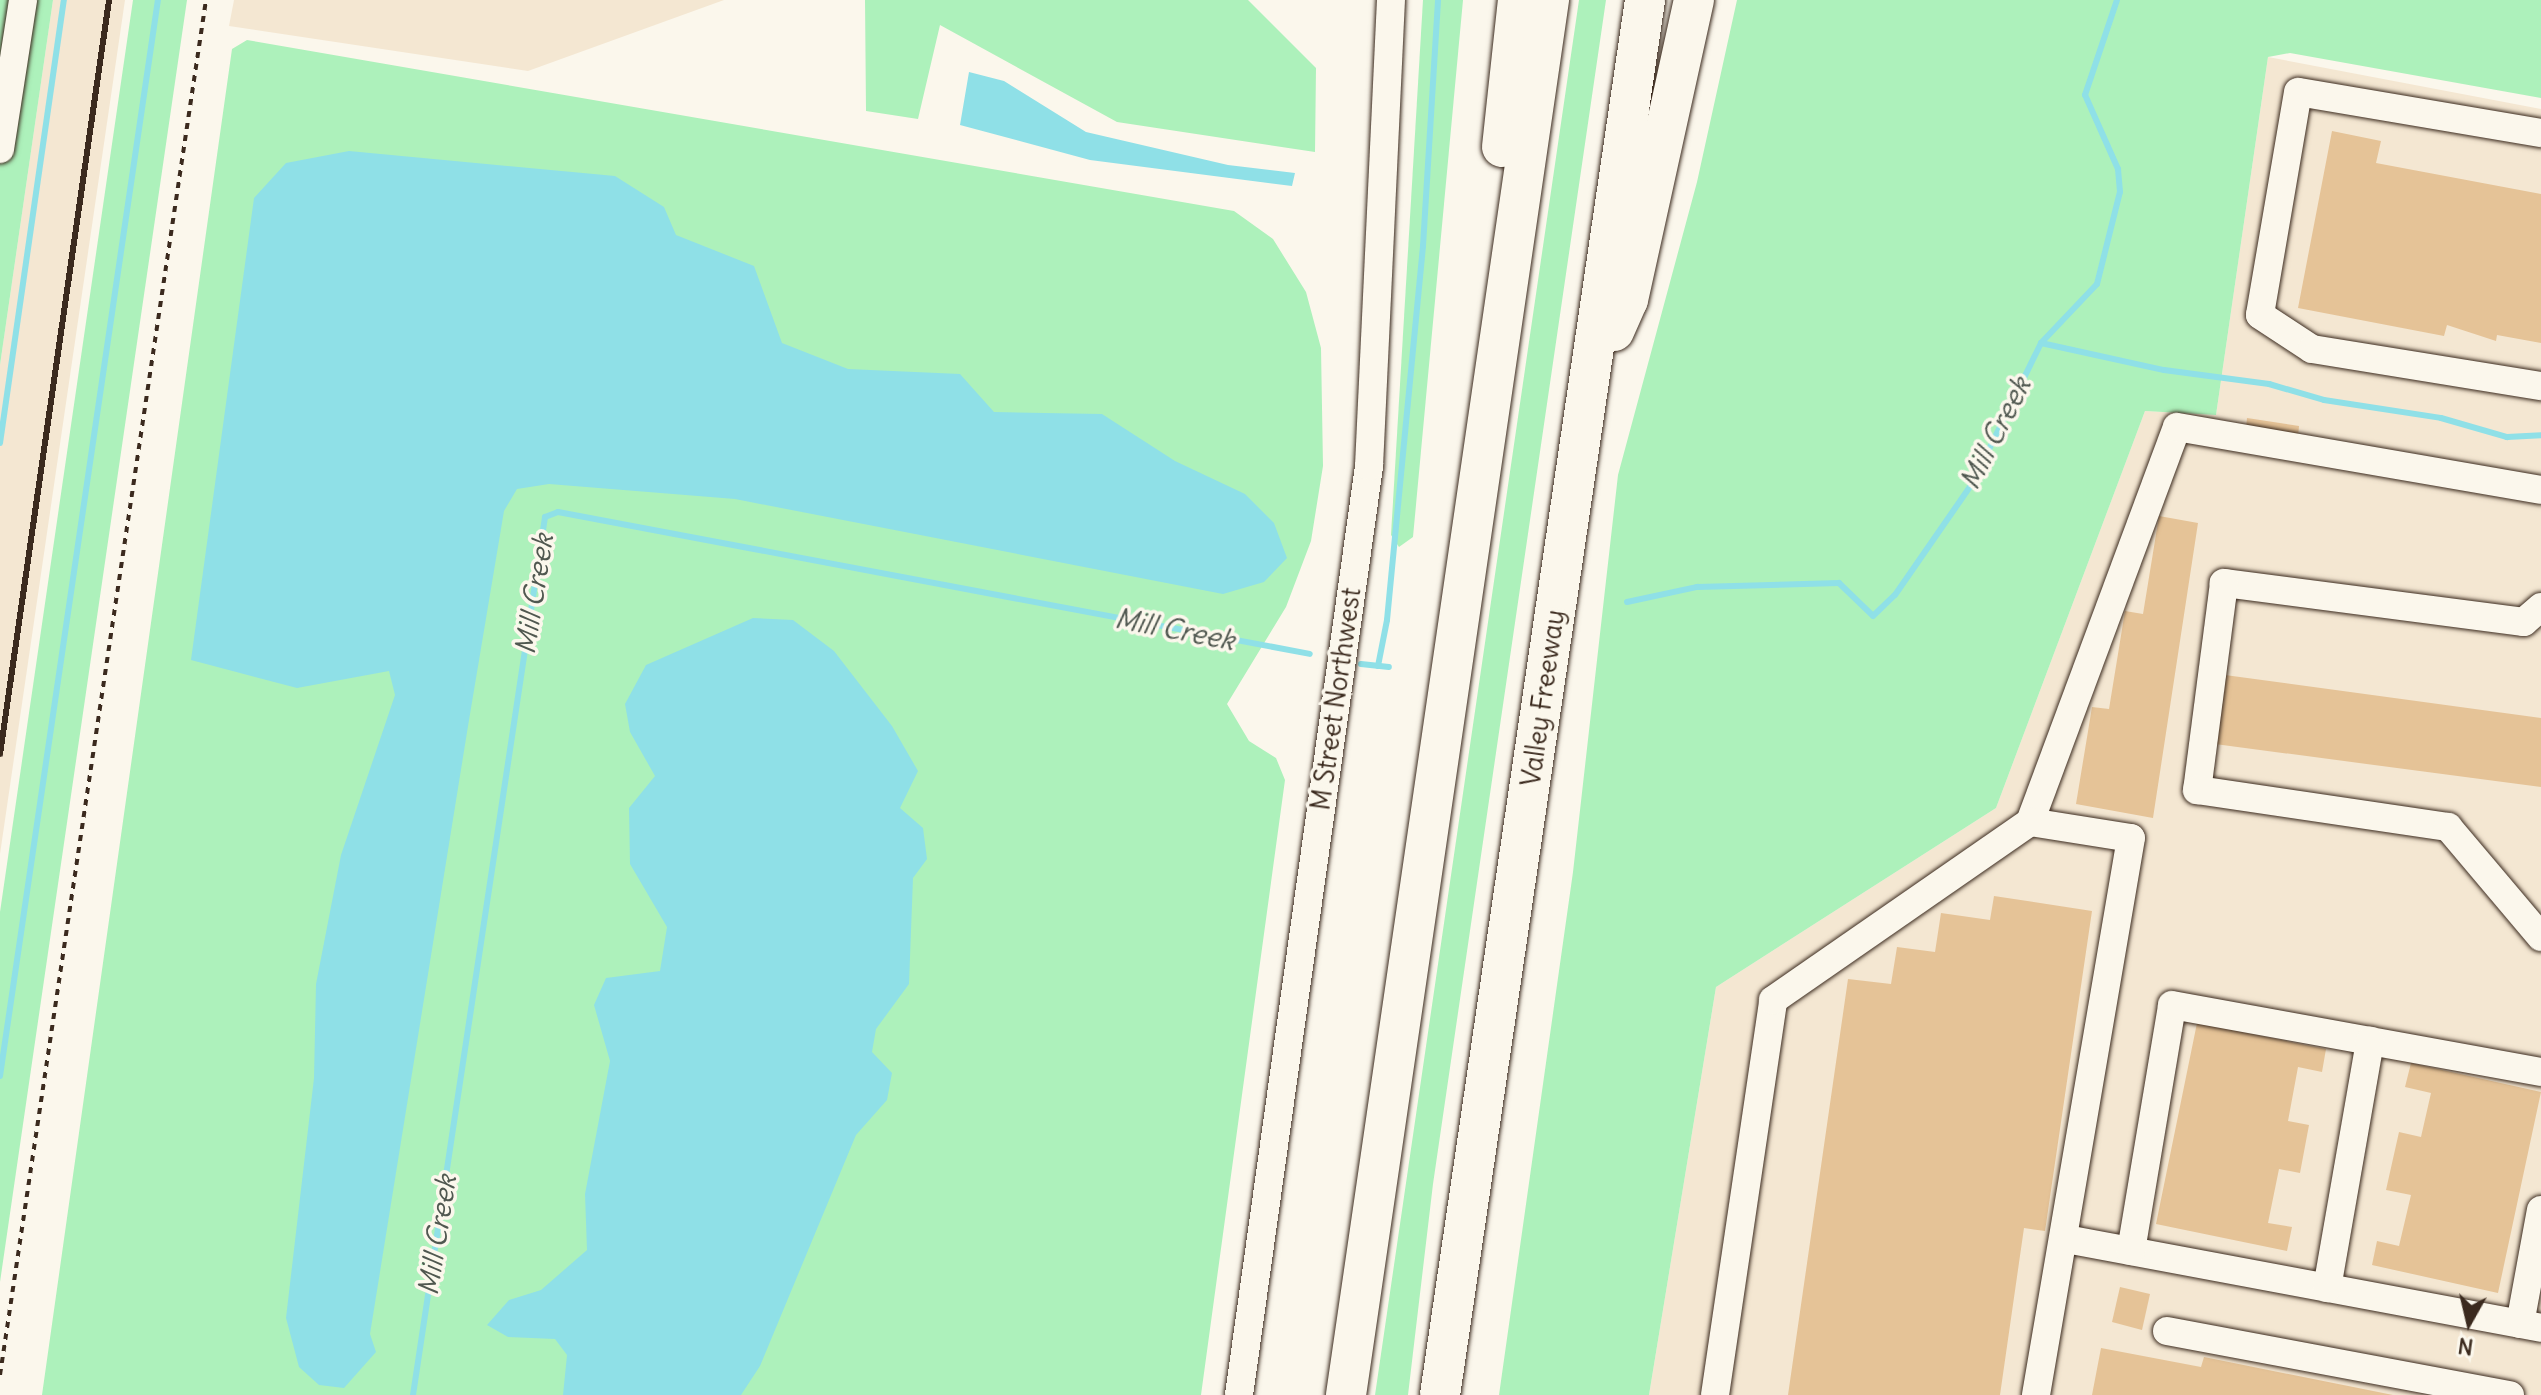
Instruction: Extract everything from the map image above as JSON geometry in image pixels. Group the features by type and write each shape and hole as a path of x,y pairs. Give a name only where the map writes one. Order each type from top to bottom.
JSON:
{"highway":[{"path":"1428,830 1518,0"},
{"path":"1346,1395 1549,0"},
{"name":"Valley Freeway","path":"1440,1395 1478,1107 1497,1016 1645,0"},
{"path":"1589,381 1628,300 1694,0"}],"street":[{"name":"M Street Northwest","path":"1239,1395 1369,466 1391,0"},
{"path":"0,149 14,9"},
{"path":"2541,133 2298,92 2260,315 2312,349 2541,386"},
{"path":"1715,1395 1773,1000 2030,822 2177,427 2541,490"},
{"path":"2541,607 2524,622 2224,583 2197,790 2448,827 2541,937"},
{"path":"2030,822 2131,838 2066,1239 2036,1395"},
{"path":"2131,1251 2172,1005 2541,1072"},
{"path":"2327,1288 2370,1041"},
{"path":"2066,1239 2530,1326 2541,1210"},
{"path":"2167,1331 2510,1395"}],"path":[{"path":"0,1375 206,0"}],"shaded area":[{"path":"53,0 125,0 0,854 0,365"},
{"path":"234,0 724,0 528,71 229,26"},
{"path":"2268,57 2541,109 2541,1395 1649,1395 1716,987 1996,808 2145,411 2216,415"}],"green space":[{"path":"0,0 53,0 0,365"},
{"path":"133,0 187,0 0,1282 0,912"},
{"path":"865,0 1248,0 1316,68 1315,152 1117,122 940,25 918,119 866,111"},
{"path":"1423,0 1463,0 1413,537 1399,547 1391,535"},
{"path":"1579,0 1606,0 1433,1184 1408,1395 1375,1395"},
{"path":"1737,0 2541,0 2541,98 2290,53 2268,57 2216,415 2145,411 1996,808 1716,987 1649,1395 1499,1395 1573,872 1618,475 1697,182"},
{"path":"247,40 1234,211 1273,239 1306,292 1321,348 1323,466 1311,541 1286,607 1227,704 1249,741 1276,758 1285,780 1201,1395 42,1395 232,49"}],"water":[{"path":"969,72 1004,81 1086,132 1228,165 1295,173 1292,186 1090,160 960,125"},
{"path":"349,151 615,176 664,207 676,235 754,266 782,343 848,369 960,374 994,412 1102,414 1175,461 1245,494 1274,523 1287,558 1264,582 1223,594 735,499 549,484 517,489 504,511 469,720 370,1334 376,1352 344,1388 319,1385 299,1367 286,1318 314,1078 316,984 341,855 395,695 389,671 297,688 191,660 254,198 286,163"},
{"path":"753,618 793,620 834,651 892,726 918,771 900,808 923,828 927,859 913,878 909,984 876,1029 872,1052 892,1073 887,1100 856,1135 760,1366 741,1395 563,1395 567,1355 555,1339 508,1337 487,1325 509,1300 541,1290 587,1250 585,1194 610,1061 594,1005 606,978 660,971 667,927 630,864 629,808 655,776 630,732 625,704 646,665"}],"building":[{"path":"2332,131 2381,141 2376,163 2541,194 2541,343 2497,335 2496,341 2447,325 2444,336 2298,308"},
{"path":"2247,418 2299,426 2298,437 2246,428"},
{"path":"2159,516 2198,523 2153,818 2076,804 2092,707 2109,709 2125,611 2143,614"},
{"path":"2225,675 2541,718 2541,787 2215,744"},
{"path":"1994,896 2092,911 2045,1231 2024,1228 2000,1395 1788,1395 1848,979 1891,984 1897,947 1935,952 1941,913 1990,920"},
{"path":"2197,1023 2326,1049 2322,1072 2298,1067 2288,1121 2309,1125 2300,1173 2279,1169 2268,1223 2292,1227 2287,1251 2156,1224"},
{"path":"2411,1063 2541,1092 2498,1293 2372,1265 2377,1241 2399,1246 2411,1195 2386,1190 2399,1132 2421,1137 2431,1093 2405,1087"},
{"path":"2120,1287 2150,1294 2142,1330 2112,1322"},
{"path":"2101,1348 2201,1367 2204,1357 2393,1395 2092,1395"}],"waterway":[{"path":"0,443 64,0"},
{"path":"0,1076 158,0"},
{"path":"1378,666 1387,620 1423,246 1438,0"},
{"name":"Mill Creek","path":"1627,602 1697,587 1839,583 1873,616 1895,595 1972,484 2041,343 2097,284 2120,192 2118,169 2085,95 2117,0"},
{"path":"2041,343 2164,370 2269,384 2324,400 2441,418 2507,437 2541,435"},
{"name":"Mill Creek","path":"413,1395 545,517 558,512 1310,654"},
{"name":"Mill Creek","path":"1361,664 1389,667"}],"railway":[{"path":"0,754 109,0"}]}
